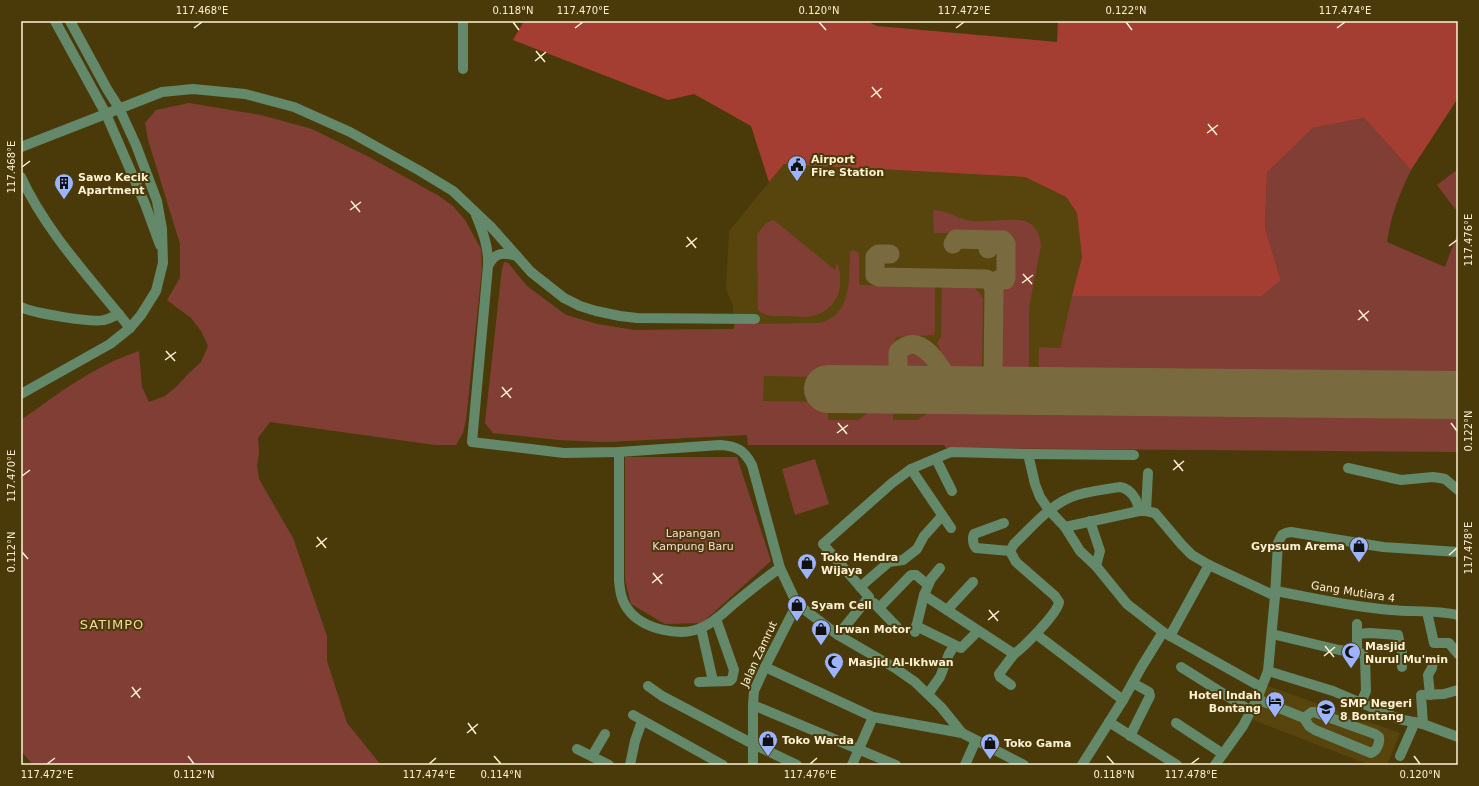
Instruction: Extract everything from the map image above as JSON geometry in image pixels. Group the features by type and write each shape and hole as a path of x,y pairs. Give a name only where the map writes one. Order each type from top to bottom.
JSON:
{"street":[{"path":"55,21 106,114 145,204 162,250"},
{"path":"21,394 110,344 130,328 141,315 156,291 163,263 162,229 157,201 136,145 119,108 70,21"},
{"path":"463,21 464,69"},
{"path":"21,147 162,92 193,89 245,94 294,107 350,132 453,191 474,210 531,272 564,298 580,306 620,316 638,318 755,319"},
{"path":"21,177 42,215 54,233 130,328"},
{"path":"474,210 485,239 488,255 488,266 472,442 564,453 619,452 720,445 731,446 740,450 747,456 752,465 780,568 797,604 838,635 895,668 915,682 941,707 962,733"},
{"path":"488,266 491,260 498,254 506,253 517,256"},
{"path":"21,307 35,312 88,320 104,320 119,314"},
{"path":"619,452 619,581 621,595 626,607 640,621 652,627 672,631 701,628 716,619 767,576 780,568"},
{"path":"897,627 823,544 892,483 911,469 951,452 1134,455"},
{"path":"1028,454 1037,492 1049,510 1065,527 1080,551 1096,566 1127,604 1167,634 1261,687"},
{"path":"936,459 952,491"},
{"path":"1348,468 1401,480 1433,477 1440,478 1445,479 1458,490"},
{"path":"911,469 950,528"},
{"path":"1142,511 1148,473"},
{"path":"1010,551 1014,544 1049,510 1078,495 1120,487 1126,488 1131,492 1142,511"},
{"path":"1065,527 1142,511"},
{"name":"Gang Mutiara 4","path":"1142,511 1155,513 1187,551 1209,565 1276,593 1368,608 1445,612 1458,615"},
{"path":"860,587 889,562 900,561 906,558 917,548 924,536 942,516"},
{"path":"1090,521 1100,551 1096,566"},
{"path":"1004,523 974,534 974,546 976,548 1010,551"},
{"path":"1215,765 1243,726 1257,699 1268,671 1276,593 1278,543 1286,533 1291,532 1383,547 1458,552"},
{"path":"1010,551 1016,562 1059,602 1057,609 1036,634 1014,654 999,674 1000,677 1011,685"},
{"path":"906,558 912,574 916,575 928,585"},
{"path":"1082,765 1133,683 1167,634 1209,565"},
{"path":"940,568 928,585 915,629 961,648 978,631"},
{"path":"879,608 912,574"},
{"path":"947,610 973,582"},
{"path":"924,595 1014,654"},
{"path":"838,635 869,597"},
{"name":"Jalan Zamrut","path":"753,765 753,705 756,686 797,604"},
{"path":"1427,612 1434,643 1449,643 1458,654"},
{"path":"699,682 730,681 734,672 716,619"},
{"path":"701,628 712,681"},
{"path":"1357,652 1357,629 1370,633 1398,635 1402,653 1402,667"},
{"path":"1036,634 1123,700"},
{"path":"1272,634 1339,650 1357,652 1364,656 1366,691 1360,703"},
{"path":"928,694 940,677 949,654 954,646"},
{"path":"1430,694 1428,674 1432,668 1433,660"},
{"path":"765,667 873,717 962,733 1024,765"},
{"path":"1181,667 1251,711"},
{"path":"1268,671 1333,691 1399,719 1419,724 1458,738"},
{"path":"1130,736 1150,696 1147,690 1133,683"},
{"path":"648,686 662,696 753,744 797,765"},
{"path":"1400,756 1419,724 1421,696 1430,694 1444,694 1458,690"},
{"path":"1257,699 1304,718 1309,726 1315,730 1371,753 1377,748 1379,737 1375,734 1314,712 1304,718"},
{"path":"753,705 896,765"},
{"path":"633,715 723,765"},
{"path":"852,765 873,717"},
{"path":"630,765 642,720"},
{"path":"1109,722 1177,765"},
{"path":"1176,723 1223,754"},
{"path":"592,756 605,734"},
{"path":"965,765 976,740"},
{"path":"577,749 609,765"}],"shaded area":[{"path":"524,21 866,21 877,26 1057,42 1058,21 1458,21 1458,98 1411,170 1364,118 1313,128 1267,173 1265,228 1281,280 1262,296 1072,296 1082,257 1077,213 1066,197 1025,177 784,164 769,182 751,126 694,94 668,100 513,40"},
{"path":"784,164 1025,177 1066,197 1077,213 1082,257 1060,348 1458,351 1458,452 946,448 944,445 748,445 747,435 605,442 559,440 493,433 485,423 504,262 508,263 527,286 566,315 597,324 634,330 734,329 733,306 726,289 729,231"},
{"name":"SMP Negeri 8 Bontang","path":"1265,685 1400,733 1387,765 1370,765 1253,720"}],"green space":[{"path":"189,103 261,115 312,129 371,158 439,196 453,206 465,220 481,249 482,269 466,420 463,433 456,445 435,445 270,422 258,438 259,452 257,466 259,479 293,538 327,636 327,661 347,723 381,765 33,765 21,751 21,420 63,390 92,372 139,351 142,387 149,402 165,396 201,362 208,346 201,331 191,318 167,300 180,278 180,244 148,140 145,123 156,110"},
{"path":"1364,118 1411,170 1396,205 1387,242 1445,267 1458,232 1458,383 1046,379 1043,376 1039,369 1039,347 1060,348 1072,296 1262,296 1281,280 1265,228 1267,173 1313,128"},
{"path":"1458,169 1458,208 1455,209 1437,185"},
{"path":"933,210 943,211 972,221 1025,221 1033,226 1039,234 1041,246 1029,308 1029,373 1023,379 1008,379 1002,375 997,365 998,302 1002,293 1010,287 1010,234 934,233"},
{"path":"774,220 835,270 837,262 840,271 839,290 832,305 825,311 817,315 806,317 770,316 758,310 757,234 766,223"},
{"path":"853,250 859,253 859,285 935,286 934,335 897,337 891,347 889,378 764,376 763,401 828,402 828,420 858,420 883,402 893,402 893,420 917,420 943,403 1458,408 1458,452 946,448 944,445 748,445 747,435 605,442 559,440 493,433 485,423 504,262 508,263 527,286 566,315 597,324 634,330 734,329 735,324 819,323 830,319 838,313 843,305 848,284 850,252"},
{"path":"942,286 973,287 980,293 983,299 982,364 976,375 967,379 958,379 946,363 937,343 941,337"},
{"path":"909,355 915,355 926,363 927,370 925,373 921,375 907,374 904,362"},
{"name":"Lapangan Kampung Baru","path":"625,457 737,457 771,561 702,623 665,624 631,604 625,580"},
{"path":"815,459 829,504 795,515 782,469"}],"taxiway":[{"path":"953,244 956,239 992,240"},
{"path":"988,249 989,243 992,240 1003,240 1006,244 1006,278 1005,280 998,280 994,289"},
{"path":"890,254 878,254 875,257 875,275 879,277 986,279 991,282 994,289 993,379"},
{"path":"898,390 898,352 907,346 916,345 924,349 932,356 955,391"},
{"path":"976,391 987,386 993,379 996,384 1005,391"}],"runway":[{"path":"828,389 1458,395"}],"place":[{"name":"Airport Fire Station","path":"797,182"},
{"name":"Sawo Kecik Apartment","path":"64,200"},
{"name":"Gypsum Arema","path":"1359,563"},
{"name":"Toko Hendra Wijaya","path":"807,580"},
{"name":"Syam Cell","path":"797,622"},
{"name":"Irwan Motor","path":"821,646"},
{"name":"Masjid Nurul Mu'min","path":"1351,669"},
{"name":"Masjid Al-Ikhwan","path":"834,679"},
{"name":"Hotel Indah Bontang","path":"1275,718"},
{"name":"SMP Negeri 8 Bontang","path":"1326,726"},
{"name":"Toko Warda","path":"768,757"},
{"name":"Toko Gama","path":"990,760"}],"district":[{"name":"SATIMPO","path":"112,624"}]}
